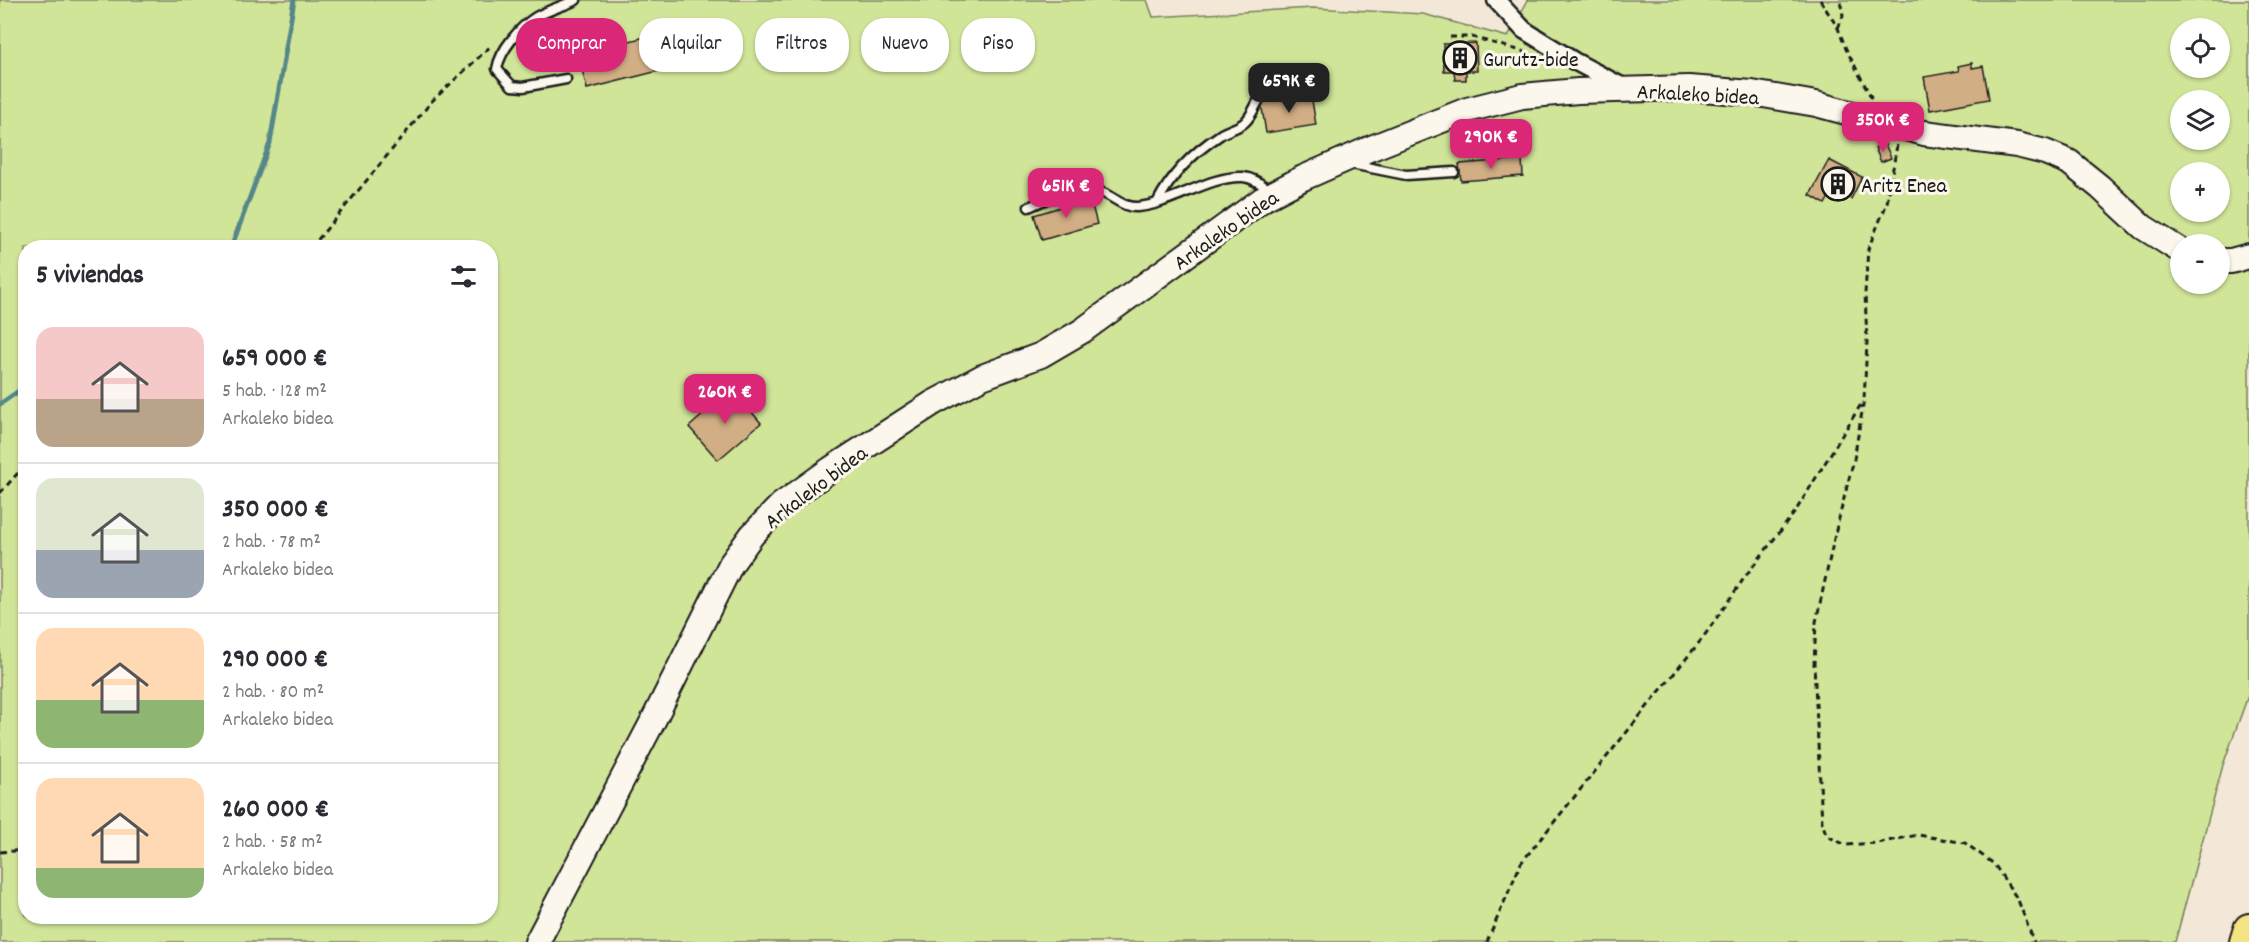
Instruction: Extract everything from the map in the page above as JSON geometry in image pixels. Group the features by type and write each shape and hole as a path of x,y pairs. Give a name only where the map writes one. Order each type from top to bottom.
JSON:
{"highway":[{"path":"2245,942 2249,928"}],"street":[{"path":"1496,0 1524,30 1574,61 1628,89"},
{"name":"Arkaleko bidea","path":"537,942 654,719 731,564 752,535 781,506 831,469 933,403 982,377 1041,355 1082,331 1263,199 1341,161 1467,110 1522,96 1628,89 1689,88 1752,93 1816,104 1924,133 2017,145 2045,152 2069,162 2143,227 2170,244"},
{"path":"2230,261 2249,256"}],"lane":[{"path":"566,79 523,87 512,86 496,69 499,57 512,40 536,18 576,0"},
{"path":"1157,203 1164,188 1186,162 1207,143 1244,123 1258,98 1274,85 1292,81 1314,84"},
{"path":"1341,161 1373,170 1406,175 1454,171"},
{"path":"1029,207 1055,194 1083,189 1102,192 1134,208 1157,203 1223,180 1242,177 1257,181 1274,193"}],"path":[{"path":"1820,0 1838,28 1846,49 1889,124 1887,203 1868,249 1865,293 1867,342 1863,398 1854,459 1816,621 1814,664 1822,823 1827,836 1846,845 1877,843 1918,835 1965,843 1994,864 2018,900 2034,942"},
{"path":"1838,28 1843,16 1840,0"},
{"path":"1450,37 1472,37 1527,52"},
{"path":"319,240 432,101 486,49 496,43"},
{"path":"1487,942 1521,863 1702,639 1747,574 1795,512 1863,398"},
{"path":"0,493 18,473"},
{"path":"0,852 18,851"}],"green space":[{"path":"0,0 1147,0 1153,17 1314,8 1423,14 1508,37 1528,0 2249,0 2249,693 2223,765 2175,942 0,942"}],"building":[{"path":"639,39 639,72 654,72 587,89 583,72 627,72 627,42"},
{"name":"Gurutz-bide","path":"1476,43 1477,71 1466,71 1466,80 1455,80 1454,71 1444,71 1443,44"},
{"path":"1972,63 1972,68 1983,66 1989,99 1930,110 1924,77 1959,71 1958,66"},
{"path":"1311,94 1316,125 1266,133 1261,102"},
{"path":"1885,144 1891,158 1881,162 1875,148"},
{"path":"1522,159 1523,176 1461,181 1459,164"},
{"name":"Aritz Enea","path":"1829,160 1862,177 1851,199 1833,190 1825,204 1810,195"},
{"path":"1090,198 1097,224 1042,240 1034,215"},
{"path":"732,389 761,423 718,460 689,427"}],"waterway":[{"path":"234,240 270,143 294,0"},
{"path":"0,404 18,392"}],"place":[{"name":"Gurutz-bide","path":"1460,58"},
{"name":"Aritz Enea","path":"1838,184"}]}
